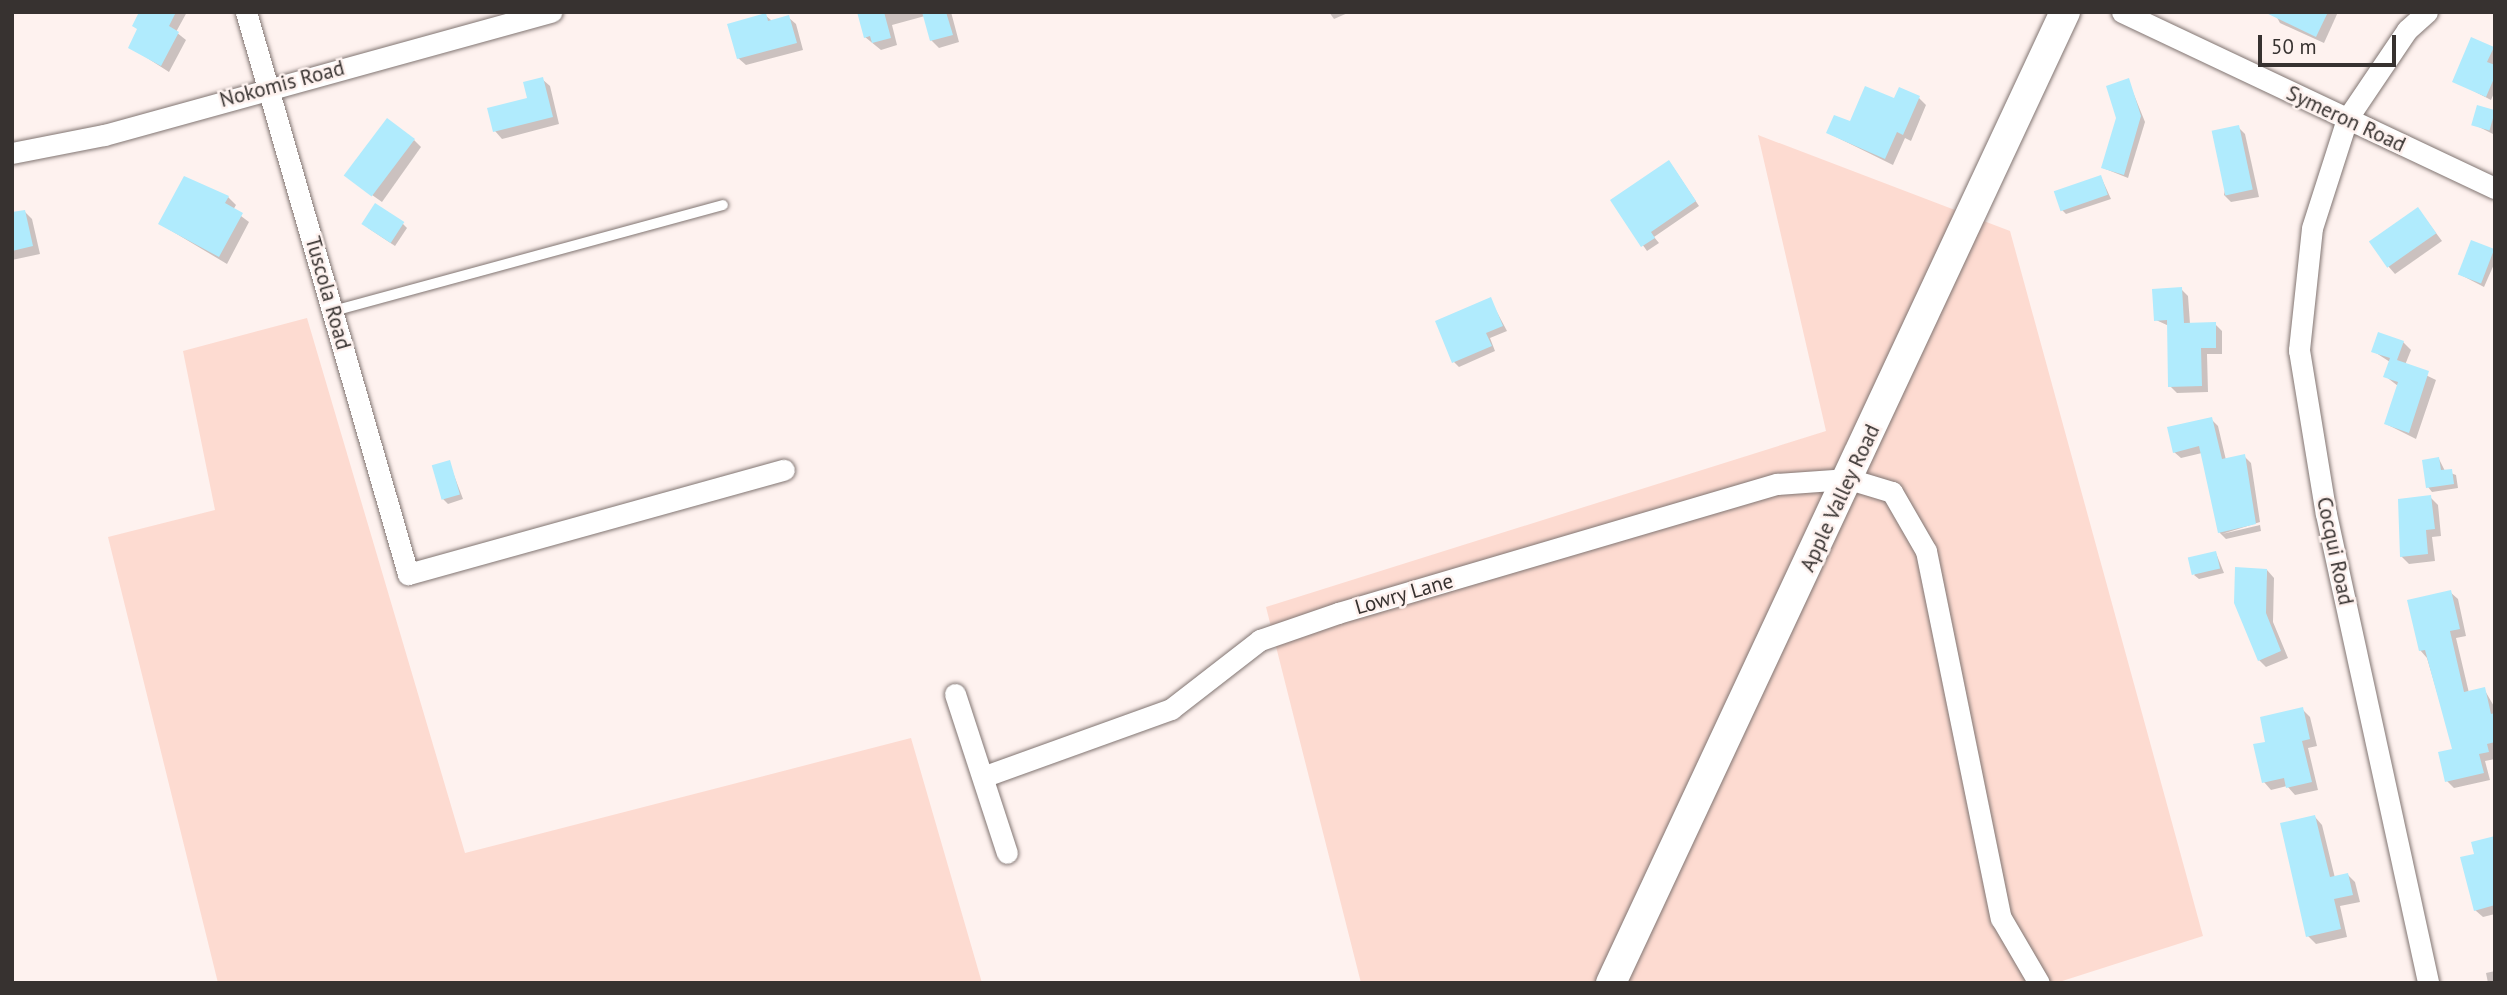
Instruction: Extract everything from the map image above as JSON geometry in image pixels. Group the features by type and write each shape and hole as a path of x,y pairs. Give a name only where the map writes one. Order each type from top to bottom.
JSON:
{"main road":[{"name":"Apple Valley Road","path":"1611,983 1849,480 2065,12"}],"street":[{"name":"Tuscola Road","path":"246,12 408,575 784,470"},
{"name":"Nokomis Road","path":"12,153 104,135 268,87 551,12"},
{"name":"Symeron Road","path":"2122,12 2495,188"},
{"name":"Cocqui Road","path":"2427,12 2407,30 2347,119 2312,228 2299,350 2326,514 2428,983"},
{"name":"Lowry Lane","path":"985,776 1171,709 1260,640 1338,613 1777,484 1849,480 1892,492 1926,551 2001,918 2039,983"},
{"path":"955,694 985,776 1007,853"}],"lane":[{"path":"333,311 723,205"}],"shaded area":[{"path":"1758,135 2010,231 2203,936 2056,983 1361,983 1266,607 1826,431"},
{"path":"307,318 465,853 911,738 982,983 218,983 108,537 215,510 183,351"}],"building":[{"path":"139,12 176,12 169,26 179,32 161,66 128,48 137,29 132,26"},
{"path":"857,12 884,12 891,38 872,43 870,36 864,38"},
{"path":"922,12 946,12 953,35 930,41"},
{"path":"2264,12 2328,12 2316,37"},
{"path":"766,13 768,21 789,15 797,43 737,59 727,24"},
{"path":"2471,37 2494,47 2487,62 2495,65 2495,76 2486,97 2452,82"},
{"path":"543,77 553,117 493,132 487,108 527,98 523,82"},
{"path":"2129,78 2141,116 2124,175 2101,168 2116,118 2106,86"},
{"path":"1865,86 1894,98 1899,87 1920,96 1903,135 1897,132 1885,159 1826,133 1834,115 1850,121"},
{"path":"2477,105 2495,110 2489,130 2471,125"},
{"path":"387,118 415,139 372,197 344,176"},
{"path":"2239,125 2253,190 2225,195 2212,131"},
{"path":"1669,160 1696,201 1651,232 1655,238 1641,247 1610,200"},
{"path":"2101,175 2108,195 2061,211 2054,191"},
{"path":"184,176 229,196 225,203 243,213 219,257 158,224"},
{"path":"375,203 404,222 391,243 361,224"},
{"path":"2418,207 2436,233 2387,268 2369,241"},
{"path":"25,210 33,246 12,251 12,212"},
{"path":"2471,240 2494,249 2481,284 2458,275"},
{"path":"2182,287 2184,323 2216,322 2216,348 2201,348 2202,386 2168,387 2167,320 2154,321 2152,289"},
{"path":"1491,297 1503,326 1486,333 1492,346 1452,363 1435,321"},
{"path":"2378,332 2404,341 2397,360 2429,371 2409,433 2384,424 2398,382 2383,377 2390,358 2371,352"},
{"path":"2212,417 2222,459 2245,454 2256,524 2218,533 2199,446 2173,453 2167,427"},
{"path":"2439,457 2441,470 2452,469 2454,484 2426,488 2422,460"},
{"path":"450,460 460,495 442,500 432,465"},
{"path":"2431,495 2435,529 2426,530 2428,554 2400,557 2398,499"},
{"path":"2216,551 2220,569 2192,575 2188,558"},
{"path":"2235,567 2267,569 2266,613 2281,651 2258,661 2234,603"},
{"path":"2451,590 2460,629 2450,631 2464,692 2485,687 2491,714 2495,713 2495,742 2487,744 2489,752 2479,754 2484,773 2445,782 2438,752 2452,749 2425,650 2419,651 2407,600"},
{"path":"2303,707 2310,739 2302,741 2312,782 2286,788 2284,778 2262,783 2253,744 2265,742 2260,717"},
{"path":"2315,815 2330,877 2348,873 2353,895 2334,899 2341,929 2306,937 2280,823"},
{"path":"2495,836 2495,905 2474,911 2460,857 2474,854 2471,842"}]}
